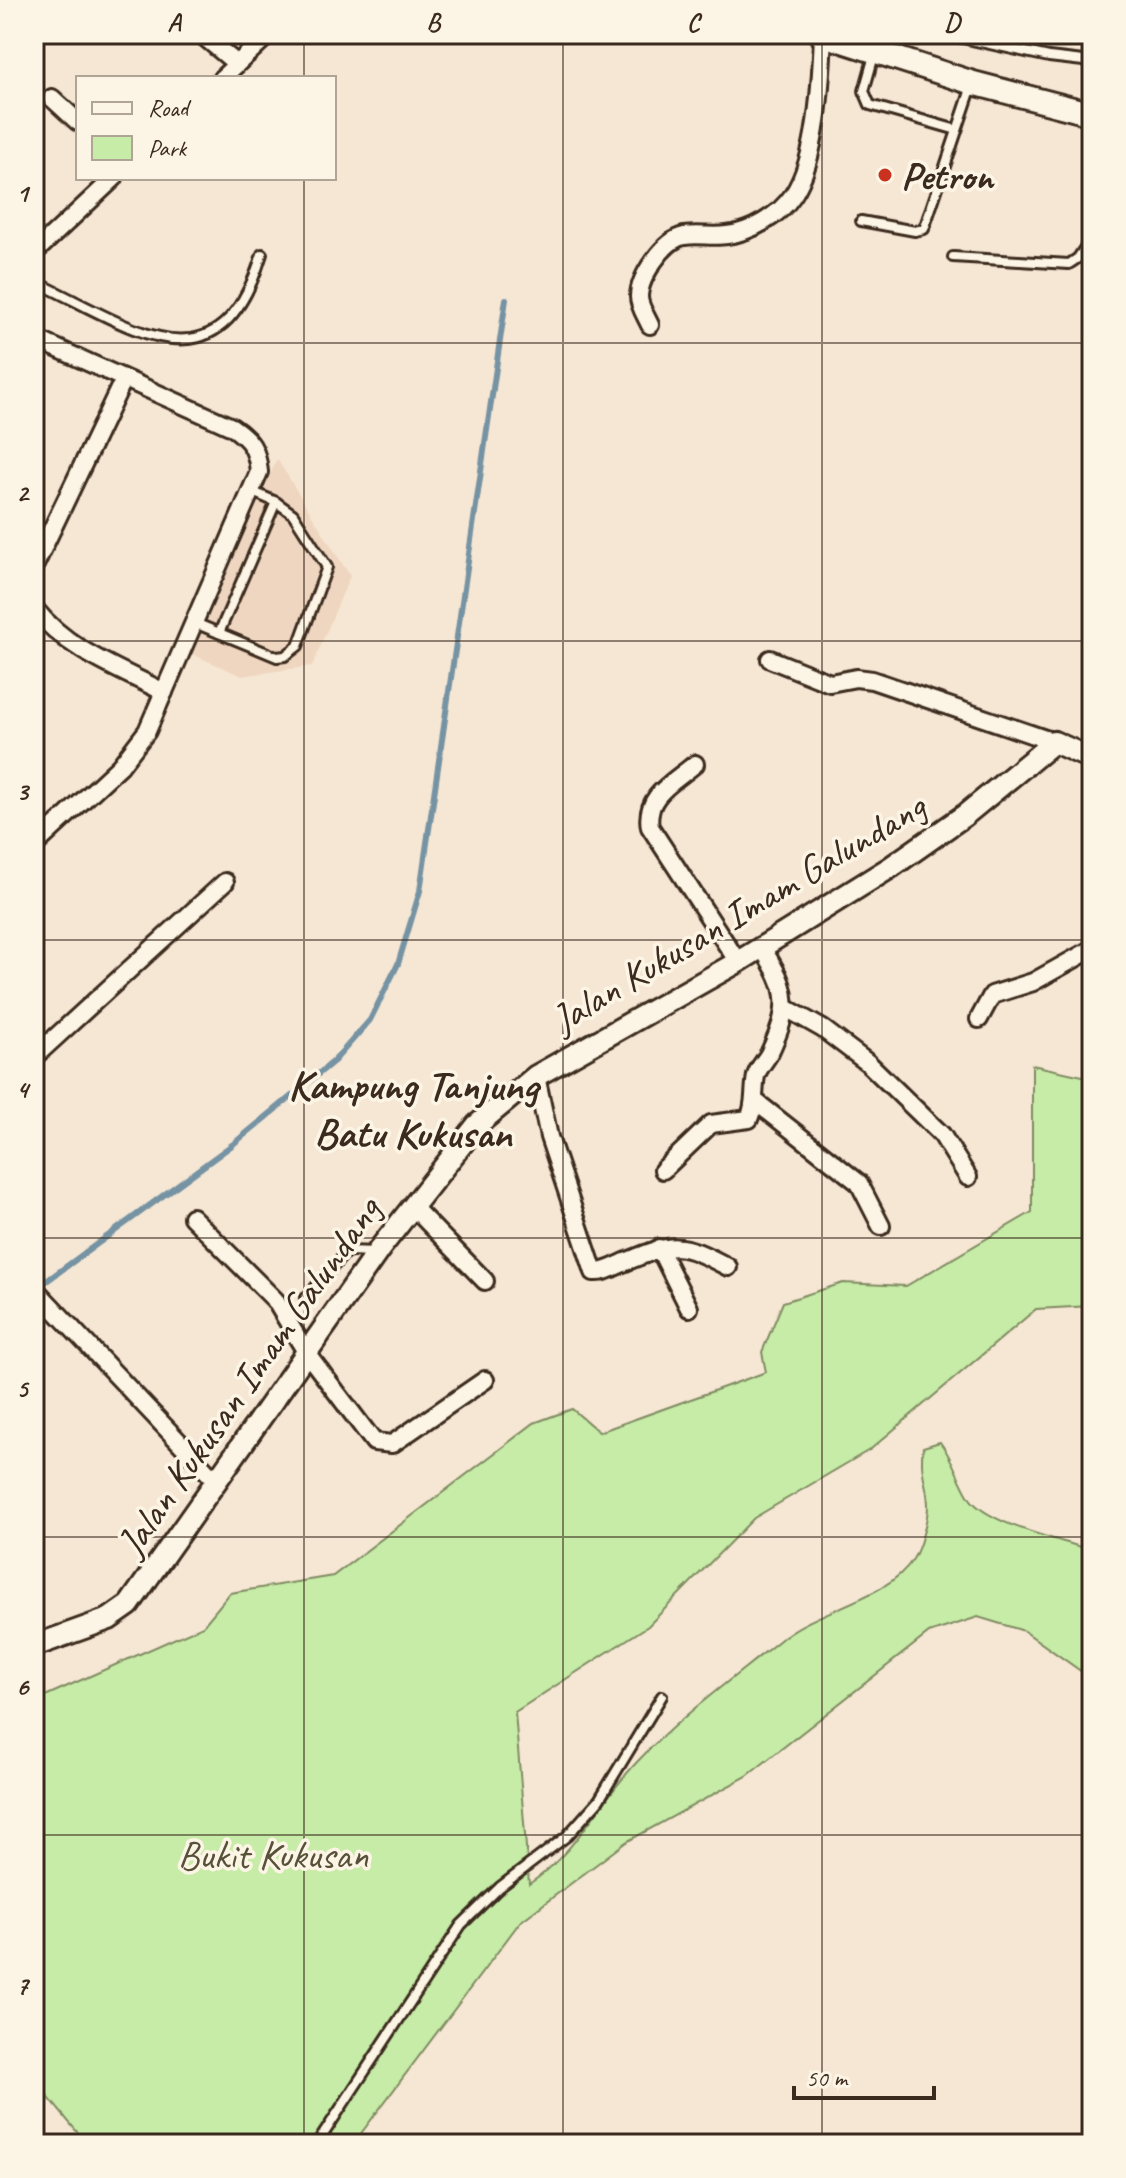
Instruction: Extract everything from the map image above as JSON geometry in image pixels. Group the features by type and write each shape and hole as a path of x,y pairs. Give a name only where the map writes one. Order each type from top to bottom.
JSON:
{"main road":[{"path":"823,34 973,83 1092,114"}],"street":[{"path":"201,34 237,64"},
{"path":"224,76 269,34"},
{"path":"650,325 639,301 640,283 670,242 684,236 728,235 753,227 773,216 793,196 808,162 823,34"},
{"path":"52,98 76,120"},
{"path":"34,253 112,180"},
{"path":"34,338 240,432 257,451 259,472 253,492 164,692 133,751 34,846"},
{"path":"34,567 119,389"},
{"path":"34,608 60,637 164,692"},
{"path":"770,659 830,683 856,678 872,680 1054,742 1092,759"},
{"name":"Jalan Kukusan Imam Galundang","path":"34,1646 109,1619 129,1605 378,1252 477,1125 536,1076 762,948 965,815 1054,742"},
{"path":"695,764 653,800 648,816 650,827 738,962"},
{"path":"34,1057 225,882"},
{"path":"663,1170 711,1124 749,1119 755,1101 756,1077 782,1024 786,1008 786,992 762,948"},
{"path":"979,1019 992,995 1033,982 1092,949"},
{"path":"786,1008 823,1029 868,1063 942,1135 968,1177"},
{"path":"536,1076 549,1137 591,1268 598,1273 604,1272 659,1248 679,1245 728,1267"},
{"path":"755,1101 859,1183 881,1226"},
{"path":"412,1206 485,1281"},
{"path":"192,1217 275,1300 306,1352 374,1442 382,1446 392,1444 485,1380"},
{"path":"659,1248 689,1308"},
{"path":"38,1292 216,1481"}],"lane":[{"path":"944,34 1049,57 1092,62"},
{"path":"875,52 864,91 870,105 957,130"},
{"path":"861,221 915,231 924,229 973,83"},
{"path":"953,257 1069,264 1078,258 1092,237"},
{"path":"34,281 152,335 197,339 217,331 237,313 262,254"},
{"path":"195,623 277,657 285,656 298,646 327,567 293,514 253,492"},
{"path":"219,633 276,502"},
{"path":"305,1299 347,1251 378,1252"},
{"path":"317,2144 461,1925 500,1887 567,1836 599,1800 662,1696"}],"shaded area":[{"path":"277,459 350,576 312,666 242,676 192,654"}],"green space":[{"name":"Bukit Kukusan","path":"1032,1065 1092,1078 1092,1306 1036,1309 871,1449 754,1518 648,1626 515,1712 529,1884 560,1858 623,1777 688,1714 796,1629 870,1594 901,1573 916,1554 927,1518 923,1447 940,1442 969,1497 989,1515 1081,1547 1092,1539 1092,1679 1024,1631 978,1617 929,1633 747,1776 626,1842 520,1922 353,2144 87,2144 34,2080 34,1701 203,1626 230,1593 333,1576 534,1423 572,1409 599,1432 766,1372 762,1352 783,1302 843,1283 906,1286 1032,1212"}],"waterway":[{"path":"37,1288 232,1145 334,1061 370,1020 398,964 420,891 506,299"}],"place":[{"name":"Petron","path":"885,175"}],"district":[{"name":"Kampung Tanjung Batu Kukusan","path":"413,1108"}]}
